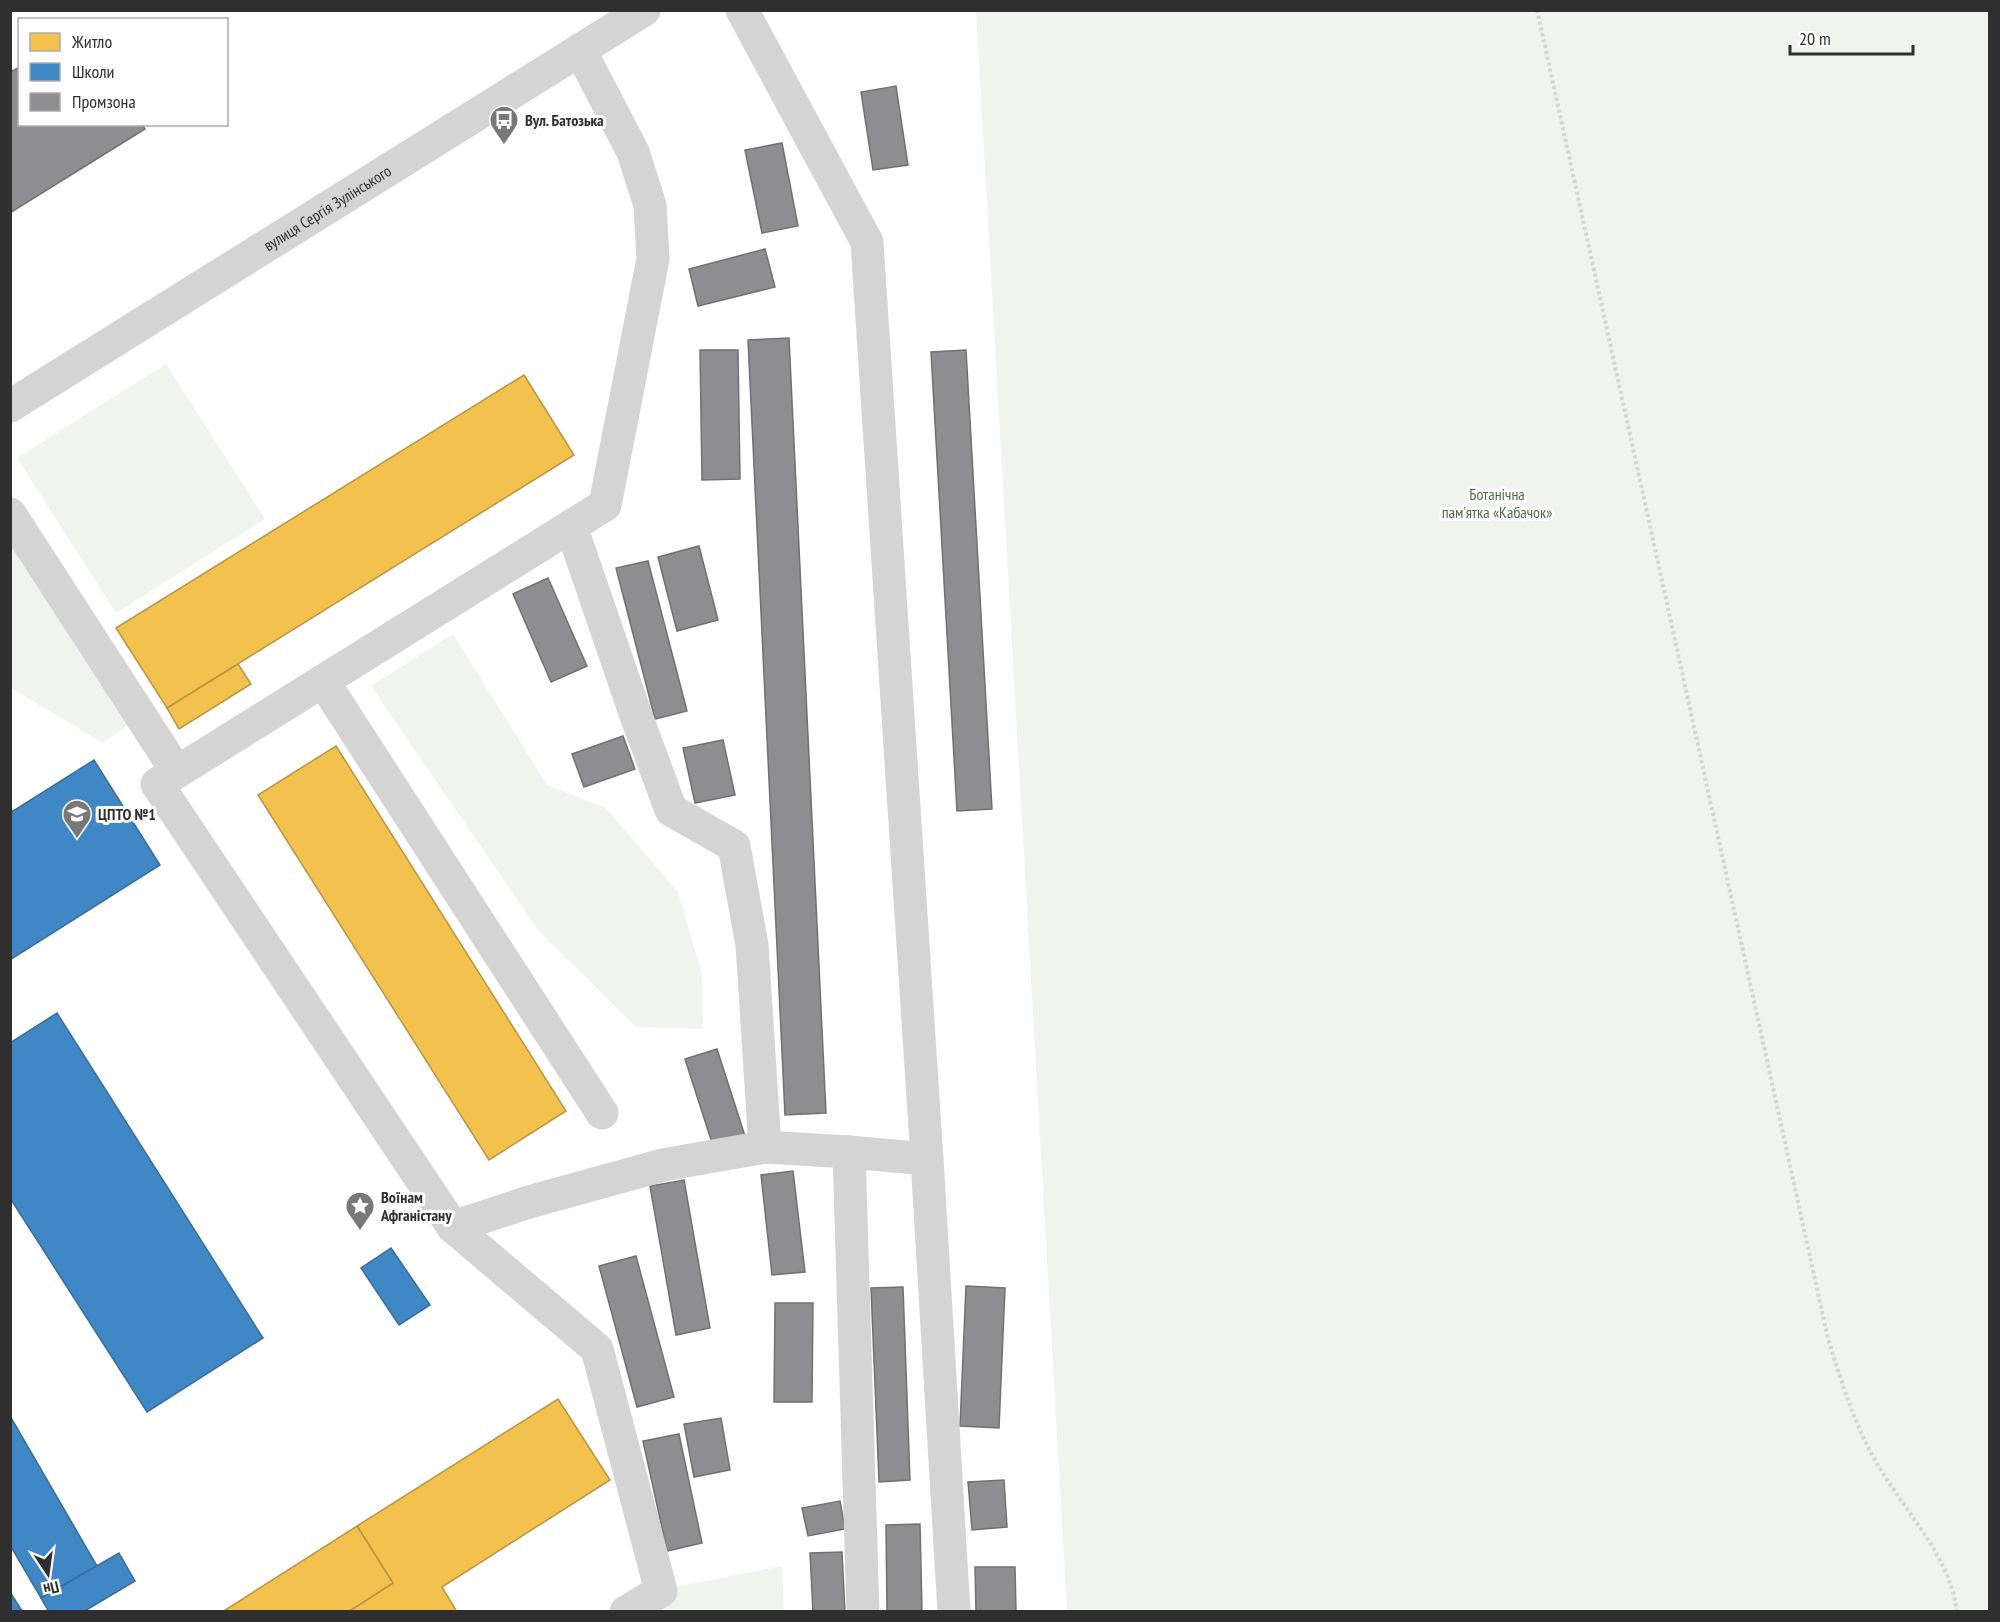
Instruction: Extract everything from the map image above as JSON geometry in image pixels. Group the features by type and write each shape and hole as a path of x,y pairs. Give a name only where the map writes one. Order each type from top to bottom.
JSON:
{"street":[{"name":"вулиця Сергія Зулінського","path":"10,406 644,10"},
{"path":"742,10 867,242 954,1611"},
{"path":"580,51 633,152 650,205 653,259 604,505 157,784 453,1227 597,1349 661,1591 626,1611"},
{"path":"10,514 177,772"},
{"path":"571,526 633,710 671,810 734,846 752,945 765,1147"},
{"path":"323,681 602,1113"},
{"path":"453,1227 529,1202 663,1165 765,1147 927,1159"},
{"path":"849,1152 863,1611"}],"path":[{"path":"1537,10 1828,1339 1849,1405 1878,1466 1941,1562 1957,1611"}],"green space":[{"name":"Ботанічна пам'ятка «Кабачок»","path":"976,11 1989,11 1989,1611 1067,1611"},
{"path":"166,364 265,519 116,613 17,458"},
{"path":"10,543 127,725 103,743 11,688"},
{"path":"453,634 547,785 606,808 678,892 702,975 703,1029 636,1027 538,930 371,686"},
{"path":"782,1566 784,1611 626,1612 671,1588"}],"building: Житло":[{"path":"524,375 574,455 167,708 116,628"},
{"path":"238,664 251,684 179,729 167,708"},
{"path":"336,746 566,1111 489,1160 258,795"},
{"path":"558,1399 610,1480 442,1587 457,1612 348,1612 393,1583 357,1526"},
{"path":"357,1526 393,1583 348,1612 222,1612"}],"building: Школи":[{"name":"ЦПТО №1","path":"94,760 160,865 10,960 10,813"},
{"path":"57,1013 263,1338 147,1412 10,1198 10,1043"},
{"path":"391,1248 430,1305 399,1325 361,1268"},
{"path":"10,1416 97,1566 41,1598 10,1545"},
{"path":"119,1553 135,1581 83,1612 49,1612 41,1598"},
{"path":"10,1592 22,1611 21,1612 10,1612"}],"building: Промзона":[{"path":"18,68 18,126 143,126 145,129 10,213 10,72"},
{"path":"896,86 908,165 873,170 861,92"},
{"path":"782,143 798,226 762,233 745,150"},
{"path":"765,249 775,287 698,306 689,269"},
{"path":"789,338 826,1113 785,1115 748,340"},
{"path":"700,350 738,350 740,479 702,480"},
{"path":"966,350 992,809 957,811 931,352"},
{"path":"699,546 718,620 677,631 658,557"},
{"path":"648,561 687,711 655,719 616,568"},
{"path":"548,578 587,666 551,682 513,594"},
{"path":"623,736 635,769 584,787 572,754"},
{"path":"723,740 735,795 695,803 683,748"},
{"path":"717,1049 745,1136 713,1146 685,1059"},
{"path":"793,1171 805,1272 772,1275 761,1175"},
{"path":"684,1180 710,1328 676,1335 650,1186"},
{"path":"636,1256 674,1397 637,1407 599,1266"},
{"path":"966,1286 1005,1288 999,1428 960,1426"},
{"path":"903,1287 910,1480 879,1482 871,1288"},
{"path":"775,1303 813,1303 812,1402 774,1402"},
{"path":"721,1418 730,1470 694,1477 684,1424"},
{"path":"679,1434 702,1543 667,1551 643,1441"},
{"path":"1004,1480 1007,1527 972,1530 968,1482"},
{"path":"840,1501 845,1529 808,1536 802,1508"},
{"path":"920,1524 922,1612 887,1612 886,1525"},
{"path":"842,1552 845,1612 813,1612 810,1553"},
{"path":"975,1567 1015,1567 1016,1612 976,1612"}],"place":[{"name":"Вул. Батозька","path":"504,146"},
{"name":"ЦПТО №1","path":"77,840"},
{"name":"Воїнам Афганістану","path":"360,1232"}]}
